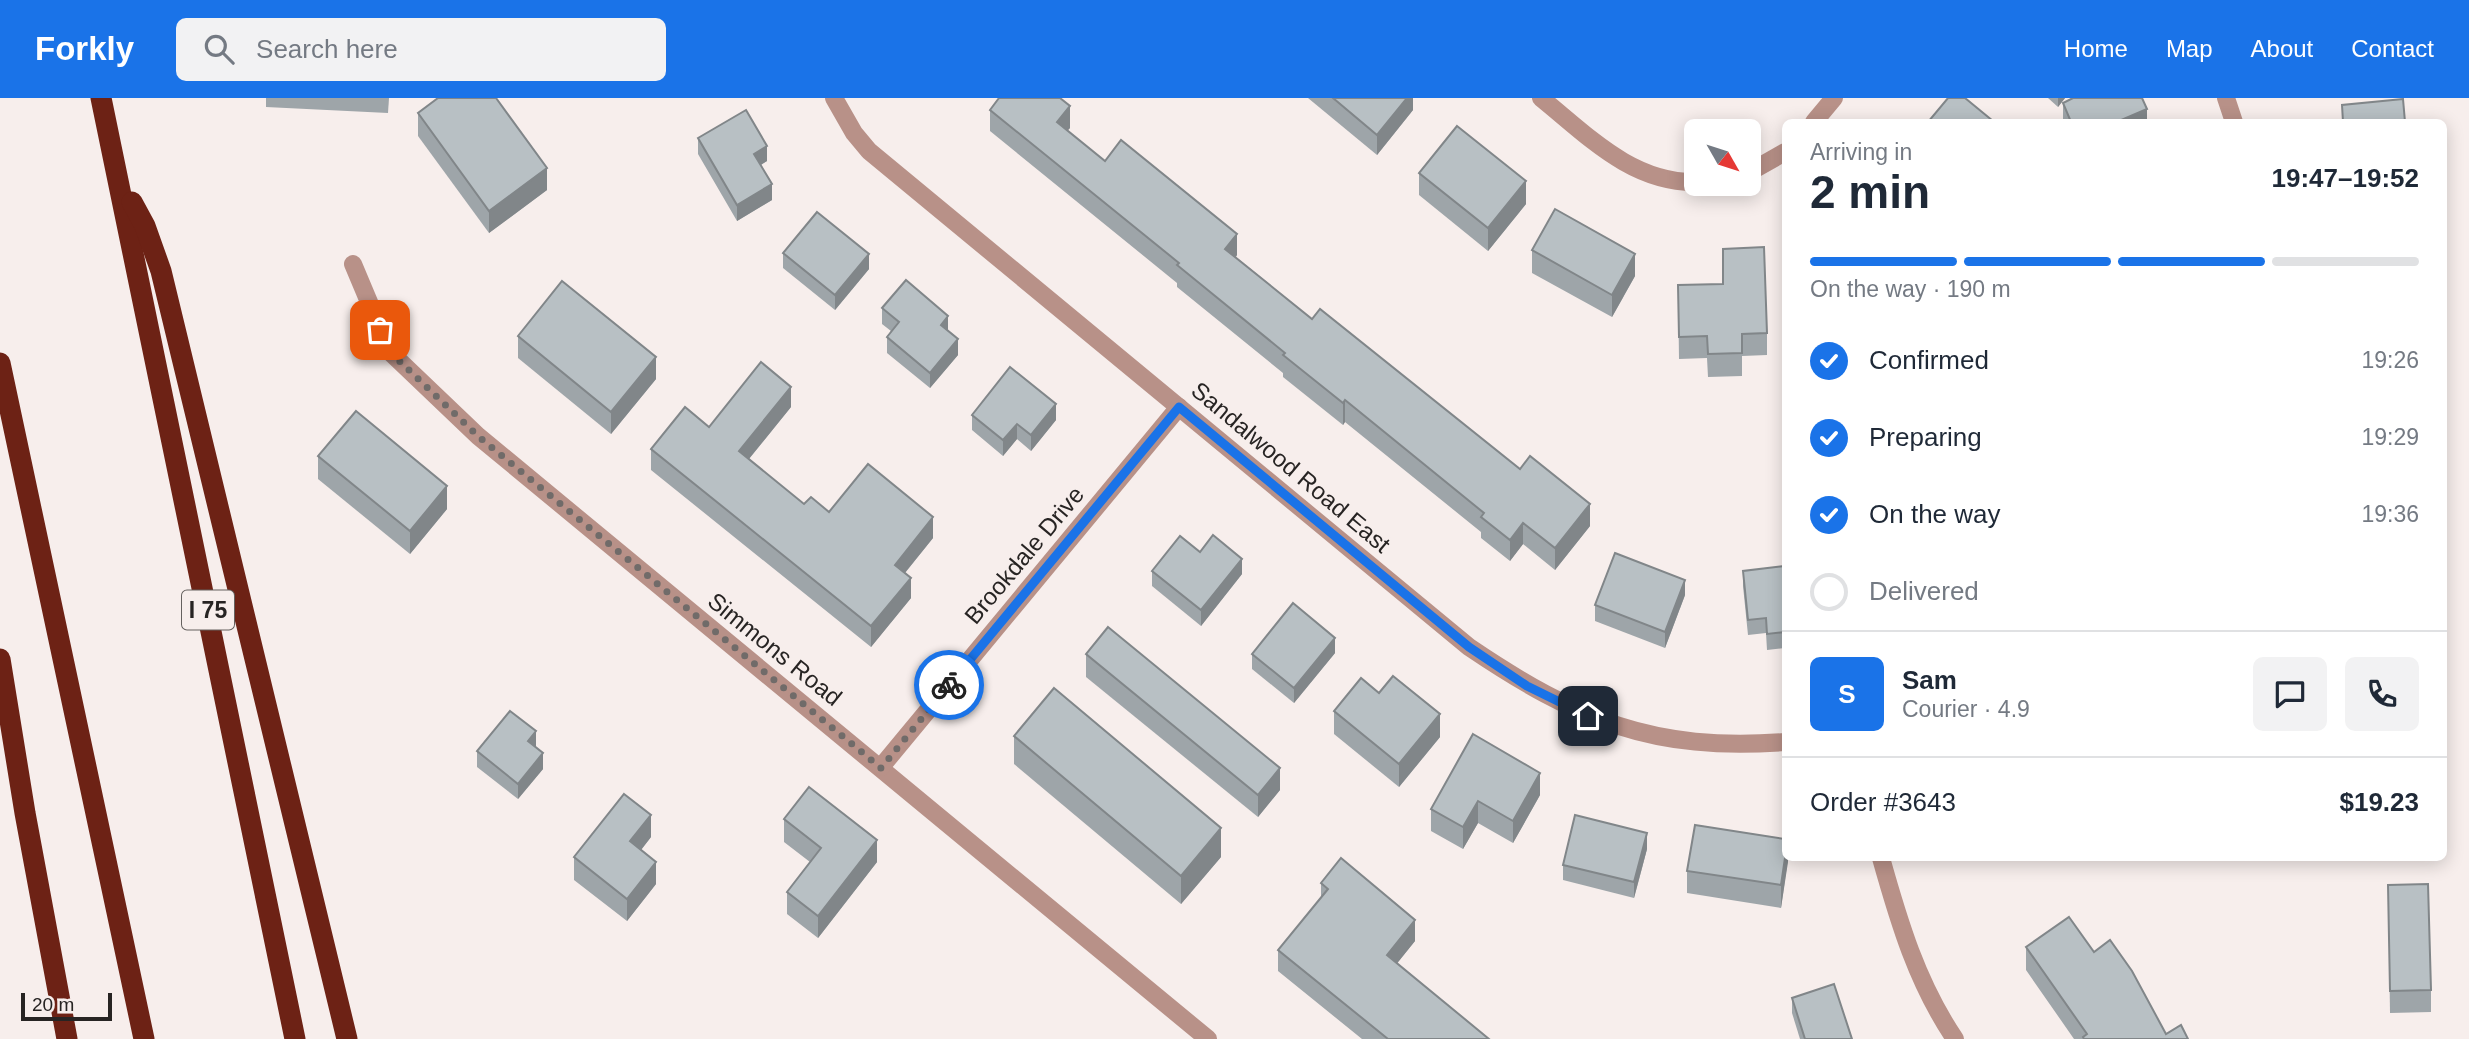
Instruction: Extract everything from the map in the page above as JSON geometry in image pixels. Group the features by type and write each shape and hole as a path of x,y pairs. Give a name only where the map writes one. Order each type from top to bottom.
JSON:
{"highway":[{"name":"I 75","path":"101,98 295,1039"},
{"path":"120,181 145,226 161,271 348,1039"},
{"path":"0,363 144,1039"},
{"path":"0,659 25,813 67,1039"}],"street":[{"name":"Sandalwood Road East","path":"834,98 854,133 869,151 1469,647 1527,686 1610,725 1699,743 1782,742"},
{"path":"1541,98 1617,160 1663,179 1684,182"},
{"path":"1816,119 1834,98"},
{"path":"2226,98 2233,119"},
{"path":"1761,166 1782,154"},
{"name":"Simmons Road","path":"353,264 390,352 478,436 1208,1039"},
{"name":"Brookdale Drive","path":"881,768 1179,407"},
{"path":"1882,861 1917,971 1955,1039"}],"building":[{"path":"438,98 496,98 547,168 489,211 418,113"},
{"path":"999,98 1060,98 1070,106 1057,122 1105,161 1121,140 1237,234 1225,249 1312,319 1320,309 1520,469 1530,456 1590,504 1555,548 1523,523 1510,540 1481,517 1484,513 1345,400 1343,403 1283,355 1285,353 1177,265 1179,263 990,110"},
{"path":"1333,98 1407,98 1377,135"},
{"path":"1948,98 1965,98 1991,119 1930,119"},
{"path":"2073,98 2142,98 2147,109 2123,119 2070,119 2063,103"},
{"path":"2403,99 2405,119 2343,119 2342,105"},
{"path":"746,110 767,146 754,154 772,184 737,205 698,138"},
{"path":"1457,126 1526,181 1488,228 1419,173"},
{"path":"1555,209 1635,254 1612,295 1532,250"},
{"path":"817,212 869,254 835,295 783,253"},
{"path":"1764,247 1767,333 1742,334 1742,353 1708,354 1707,336 1679,337 1678,285 1723,284 1723,249"},
{"path":"906,280 948,316 941,325 958,339 930,373 887,337 899,322 882,308"},
{"path":"562,281 656,357 611,412 518,336"},
{"path":"761,362 791,387 739,451 804,504 811,497 829,512 868,464 933,517 895,565 911,578 871,626 651,449 685,407 709,427"},
{"path":"1010,367 1056,404 1031,435 1017,424 1003,440 972,415"},
{"path":"356,411 447,486 410,531 318,456"},
{"path":"1213,535 1242,559 1201,610 1152,571 1180,536 1200,552"},
{"path":"1615,553 1685,580 1665,632 1595,605"},
{"path":"1782,566 1782,632 1767,634 1766,618 1748,620 1743,571"},
{"path":"1293,603 1335,638 1294,688 1252,654"},
{"path":"1108,627 1280,768 1258,795 1086,654"},
{"path":"1393,676 1440,714 1399,764 1334,711 1361,678 1379,693"},
{"path":"1054,688 1221,828 1181,876 1014,736"},
{"path":"510,711 536,731 528,741 543,753 518,784 477,751"},
{"path":"1473,734 1540,773 1513,821 1478,801 1463,827 1431,809"},
{"path":"809,787 877,840 818,916 787,892 821,848 784,819"},
{"path":"624,794 651,815 630,841 656,862 627,899 574,857"},
{"path":"1575,815 1647,833 1634,882 1563,865"},
{"path":"1695,825 1782,839 1782,861 1785,861 1781,885 1687,871"},
{"path":"1341,858 1415,920 1387,955 1489,1039 1388,1039 1278,950 1328,889 1321,883"},
{"path":"2428,884 2431,990 2390,991 2388,885"},
{"path":"2069,917 2094,952 2110,940 2132,971 2166,1034 2181,1025 2188,1039 2084,1039 2087,1034 2026,947"},
{"path":"1834,984 1852,1039 1805,1039 1792,998"}],"way so far":[{"path":"380,330 390,352 478,436 881,768 949,685"}],"route":[{"path":"949,685 1179,407 1469,647 1527,686 1588,716"}]}
